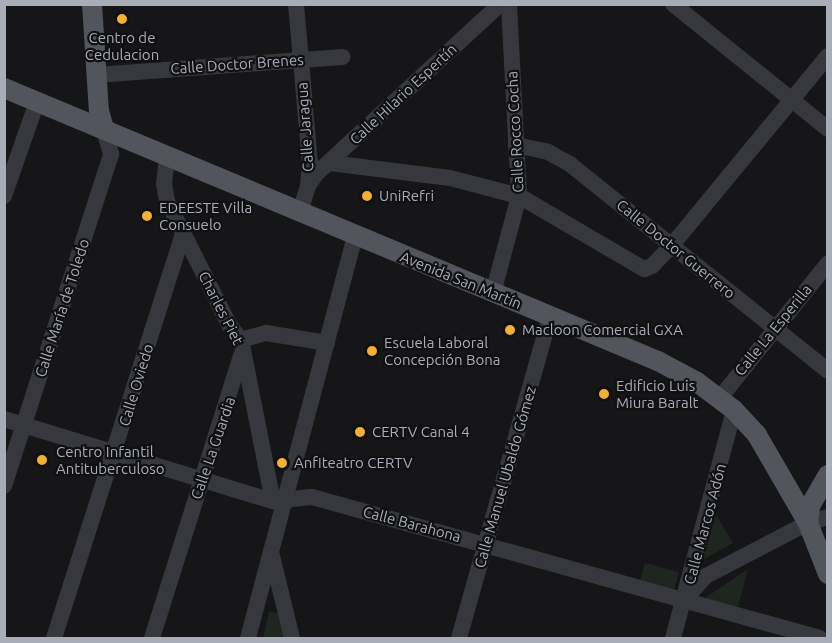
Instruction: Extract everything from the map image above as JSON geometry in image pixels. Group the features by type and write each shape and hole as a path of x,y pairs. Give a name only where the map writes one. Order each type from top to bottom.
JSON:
{"main road":[{"path":"92,4 96,75 104,129"},
{"name":"Avenida San Martín","path":"4,88 658,361 727,404 756,435 808,523 826,566"},
{"path":"808,523 810,506 828,475"}],"street":[{"name":"Calle Jaragua","path":"296,4 310,163 308,186 300,212"},
{"name":"Calle Hilario Espertín","path":"308,186 500,4"},
{"name":"Calle Rocco Cocha","path":"493,293 519,196 509,4"},
{"path":"674,4 828,129"},
{"path":"330,163 450,178 519,196 644,269 652,266 672,245 828,56"},
{"name":"Calle Doctor Brenes","path":"96,75 342,57"},
{"path":"4,196 37,102"},
{"name":"Calle María de Toledo","path":"4,486 111,154 104,129"},
{"name":"Calle Doctor Guerrero","path":"516,145 548,152 571,165 828,371"},
{"name":"Charles Piet","path":"167,156 164,183 167,201 230,326 241,340 279,500"},
{"name":"Calle Oviedo","path":"54,639 183,234"},
{"path":"248,639 271,550 279,500 327,343 355,236"},
{"name":"Calle La Esperilla","path":"727,404 775,328 828,263"},
{"name":"Calle Manuel Ubaldo Gómez","path":"459,639 550,316"},
{"path":"241,340 266,333 327,343"},
{"name":"Calle La Guardia","path":"152,639 201,480 239,373 241,340"},
{"name":"Calle Marcos Adón","path":"673,639 684,601 727,404"},
{"name":"Calle Barahona","path":"4,419 201,480 279,500 312,497 820,639"},
{"path":"684,601 706,576 808,523 828,517"},
{"path":"271,550 292,639"}],"shaded area":[{"path":"716,515 733,543 702,560"},
{"path":"645,563 679,572 674,590 640,581"},
{"path":"748,569 738,607 705,598"},
{"path":"269,612 279,613 285,638 263,638"}],"place":[{"name":"Centro de Cedulacion","path":"122,19"},
{"name":"UniRefri","path":"367,196"},
{"name":"EDEESTE Villa Consuelo","path":"147,216"},
{"name":"Macloon Comercial GXA","path":"510,330"},
{"name":"Escuela Laboral Concepción Bona","path":"372,351"},
{"name":"Edificio Luis Miura Baralt","path":"604,394"},
{"name":"CERTV Canal 4","path":"360,432"},
{"name":"Centro Infantil Antituberculoso","path":"42,460"},
{"name":"Anfiteatro CERTV","path":"282,463"}]}
